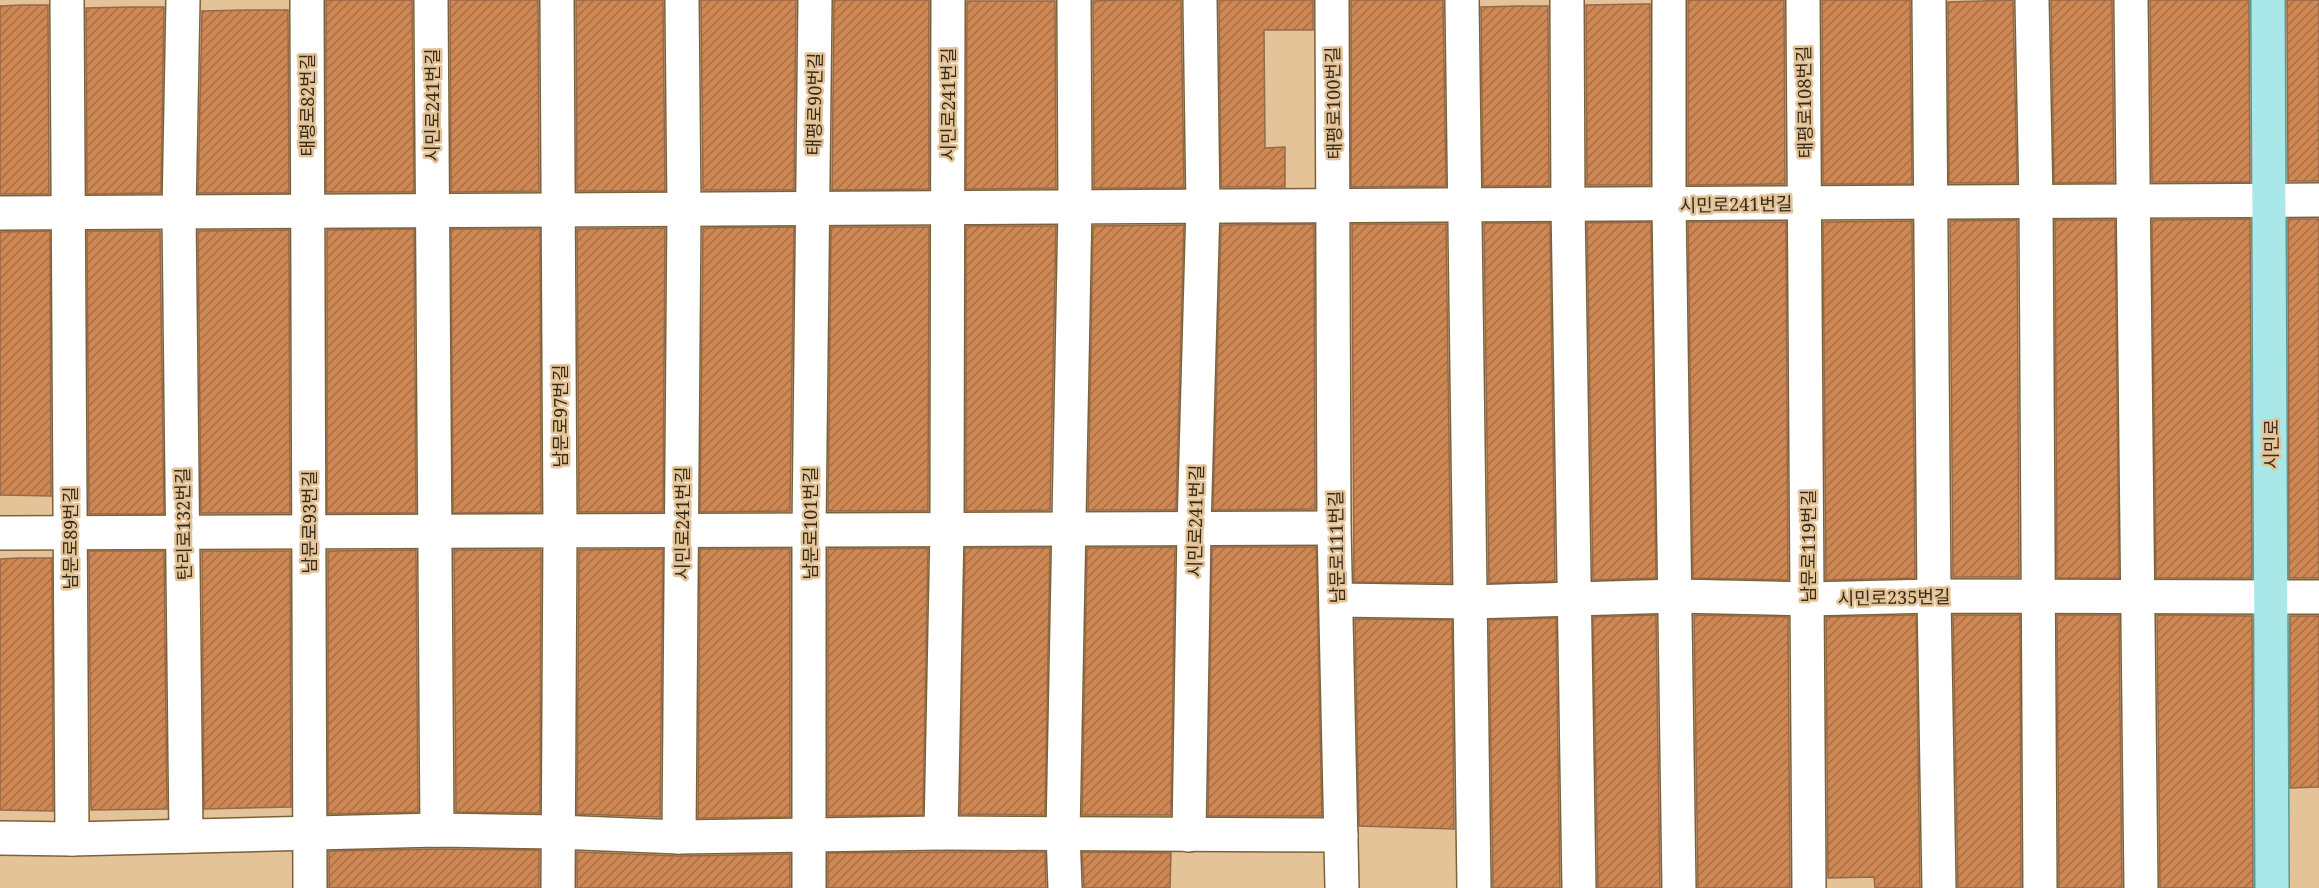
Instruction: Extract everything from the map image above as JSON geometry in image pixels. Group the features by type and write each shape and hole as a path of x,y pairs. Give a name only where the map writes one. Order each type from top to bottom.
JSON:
{"main road":[{"name":"시민로","path":"2268,0 2272,888"}],"street":[{"name":"남문로89번길","path":"67,0 72,839"},
{"name":"탄리로132번길","path":"183,0 179,212 186,836"},
{"name":"태평로82번길","path":"307,0 308,211"},
{"name":"시민로241번길","path":"431,0 436,830"},
{"name":"남문로97번길","path":"557,0 560,210 558,888"},
{"name":"시민로241번길","path":"680,837 684,209 682,0"},
{"name":"태평로90번길","path":"813,209 815,0"},
{"name":"시민로241번길","path":"941,833 947,529 948,0"},
{"path":"1065,888 1063,834 1075,207 1074,0"},
{"name":"시민로241번길","path":"1189,835 1194,529 1203,206 1200,0"},
{"name":"태평로100번길","path":"1332,0 1334,206"},
{"path":"1462,0 1474,888"},
{"path":"1568,0 1568,205 1579,888"},
{"path":"1669,0 1669,204 1679,888"},
{"name":"태평로108번길","path":"1803,0 1805,203"},
{"path":"1929,0 1939,888"},
{"path":"2032,0 2036,202 2040,888"},
{"path":"2131,0 2141,888"},
{"name":"시민로241번길","path":"308,211 2319,200"},
{"name":"남문로119번길","path":"1805,203 1809,888"},
{"name":"남문로111번길","path":"1334,206 1334,528 1342,888"},
{"name":"남문로101번길","path":"809,888 809,530 813,209"},
{"path":"0,213 308,211"},
{"name":"남문로93번길","path":"308,211 310,888"},
{"path":"0,532 1334,528"},
{"name":"시민로235번길","path":"1337,600 1470,602 1676,596 1808,599 1934,596 2319,597"},
{"path":"0,838 72,839 436,830 680,837 941,833 1341,835"}],"building":[{"path":"326,0 412,0 414,192 326,192"},
{"path":"450,0 538,0 539,191 451,192"},
{"path":"576,0 663,0 665,191 577,191"},
{"path":"701,0 796,0 794,190 703,190"},
{"path":"834,0 929,0 929,189 832,190"},
{"path":"1181,0 1184,188 1094,188 1093,1"},
{"path":"1219,0 1313,0 1313,30 1264,30 1265,148 1285,147 1285,187 1221,187"},
{"path":"1351,0 1443,0 1446,186 1351,187"},
{"path":"1688,0 1784,0 1785,184 1688,185"},
{"path":"1822,0 1910,0 1912,184 1823,184"},
{"path":"2013,0 2017,183 1949,183 1948,2"},
{"path":"2051,0 2112,0 2114,182 2054,183"},
{"path":"2150,0 2249,0 2250,182 2152,182"},
{"path":"2287,0 2319,0 2319,181 2288,181"},
{"path":"967,1 1055,1 1056,188 966,189"},
{"path":"1650,4 1650,185 1587,185 1586,5"},
{"path":"48,5 49,194 0,194 0,6"},
{"path":"1548,6 1549,186 1483,186 1481,7"},
{"path":"164,7 161,193 87,194 86,8"},
{"path":"288,10 289,193 198,193 202,11"},
{"path":"2250,219 2252,578 2156,578 2152,220"},
{"path":"2288,219 2319,219 2319,578 2289,578"},
{"path":"2017,220 2019,577 1953,577 1950,221"},
{"path":"2055,220 2115,220 2119,578 2057,578"},
{"path":"1912,221 1915,578 1826,580 1823,222"},
{"path":"1651,222 1656,578 1593,580 1587,223"},
{"path":"1688,222 1786,222 1788,580 1693,578"},
{"path":"1484,223 1550,223 1555,581 1489,583"},
{"path":"1314,224 1315,509 1213,510 1221,225"},
{"path":"1352,224 1446,224 1451,583 1354,582"},
{"path":"1184,225 1176,510 1088,510 1093,226"},
{"path":"966,226 1056,226 1050,510 966,511"},
{"path":"794,227 790,511 700,512 703,228"},
{"path":"831,227 929,227 928,511 828,511"},
{"path":"665,228 663,512 579,512 577,229"},
{"path":"414,229 416,513 327,513 327,230"},
{"path":"451,229 540,229 541,512 453,513"},
{"path":"289,230 290,513 201,513 198,231"},
{"path":"50,231 51,496 0,495 0,232"},
{"path":"87,231 160,231 164,514 89,514"},
{"path":"1175,547 1171,815 1082,815 1087,548"},
{"path":"1212,547 1316,547 1322,816 1208,816"},
{"path":"928,548 923,815 828,816 828,549"},
{"path":"965,548 1050,548 1045,815 960,814"},
{"path":"663,549 660,817 577,814 579,550"},
{"path":"700,549 790,549 790,817 698,818"},
{"path":"416,550 418,812 328,814 328,551"},
{"path":"454,550 541,550 540,813 456,812"},
{"path":"89,551 164,551 167,809 91,810"},
{"path":"202,551 290,551 291,807 204,809"},
{"path":"52,558 53,811 0,810 0,559"},
{"path":"1656,615 1660,888 1598,888 1593,617"},
{"path":"1694,615 1788,617 1790,888 1698,888"},
{"path":"1916,615 1920,888 1875,888 1874,877 1828,878 1826,617"},
{"path":"1953,615 2020,615 2021,888 1958,888"},
{"path":"2057,615 2119,615 2122,888 2059,888"},
{"path":"2157,615 2252,616 2253,888 2160,888"},
{"path":"2290,616 2319,616 2319,787 2290,788"},
{"path":"1556,618 1560,888 1493,888 1489,620"},
{"path":"1355,619 1452,620 1454,829 1359,826"},
{"path":"539,850 539,888 329,888 329,851"},
{"path":"577,852 679,856 790,854 790,888 577,888"},
{"path":"1045,852 1046,888 828,888 828,853"},
{"path":"1082,852 1171,853 1170,888 1084,888"}]}
